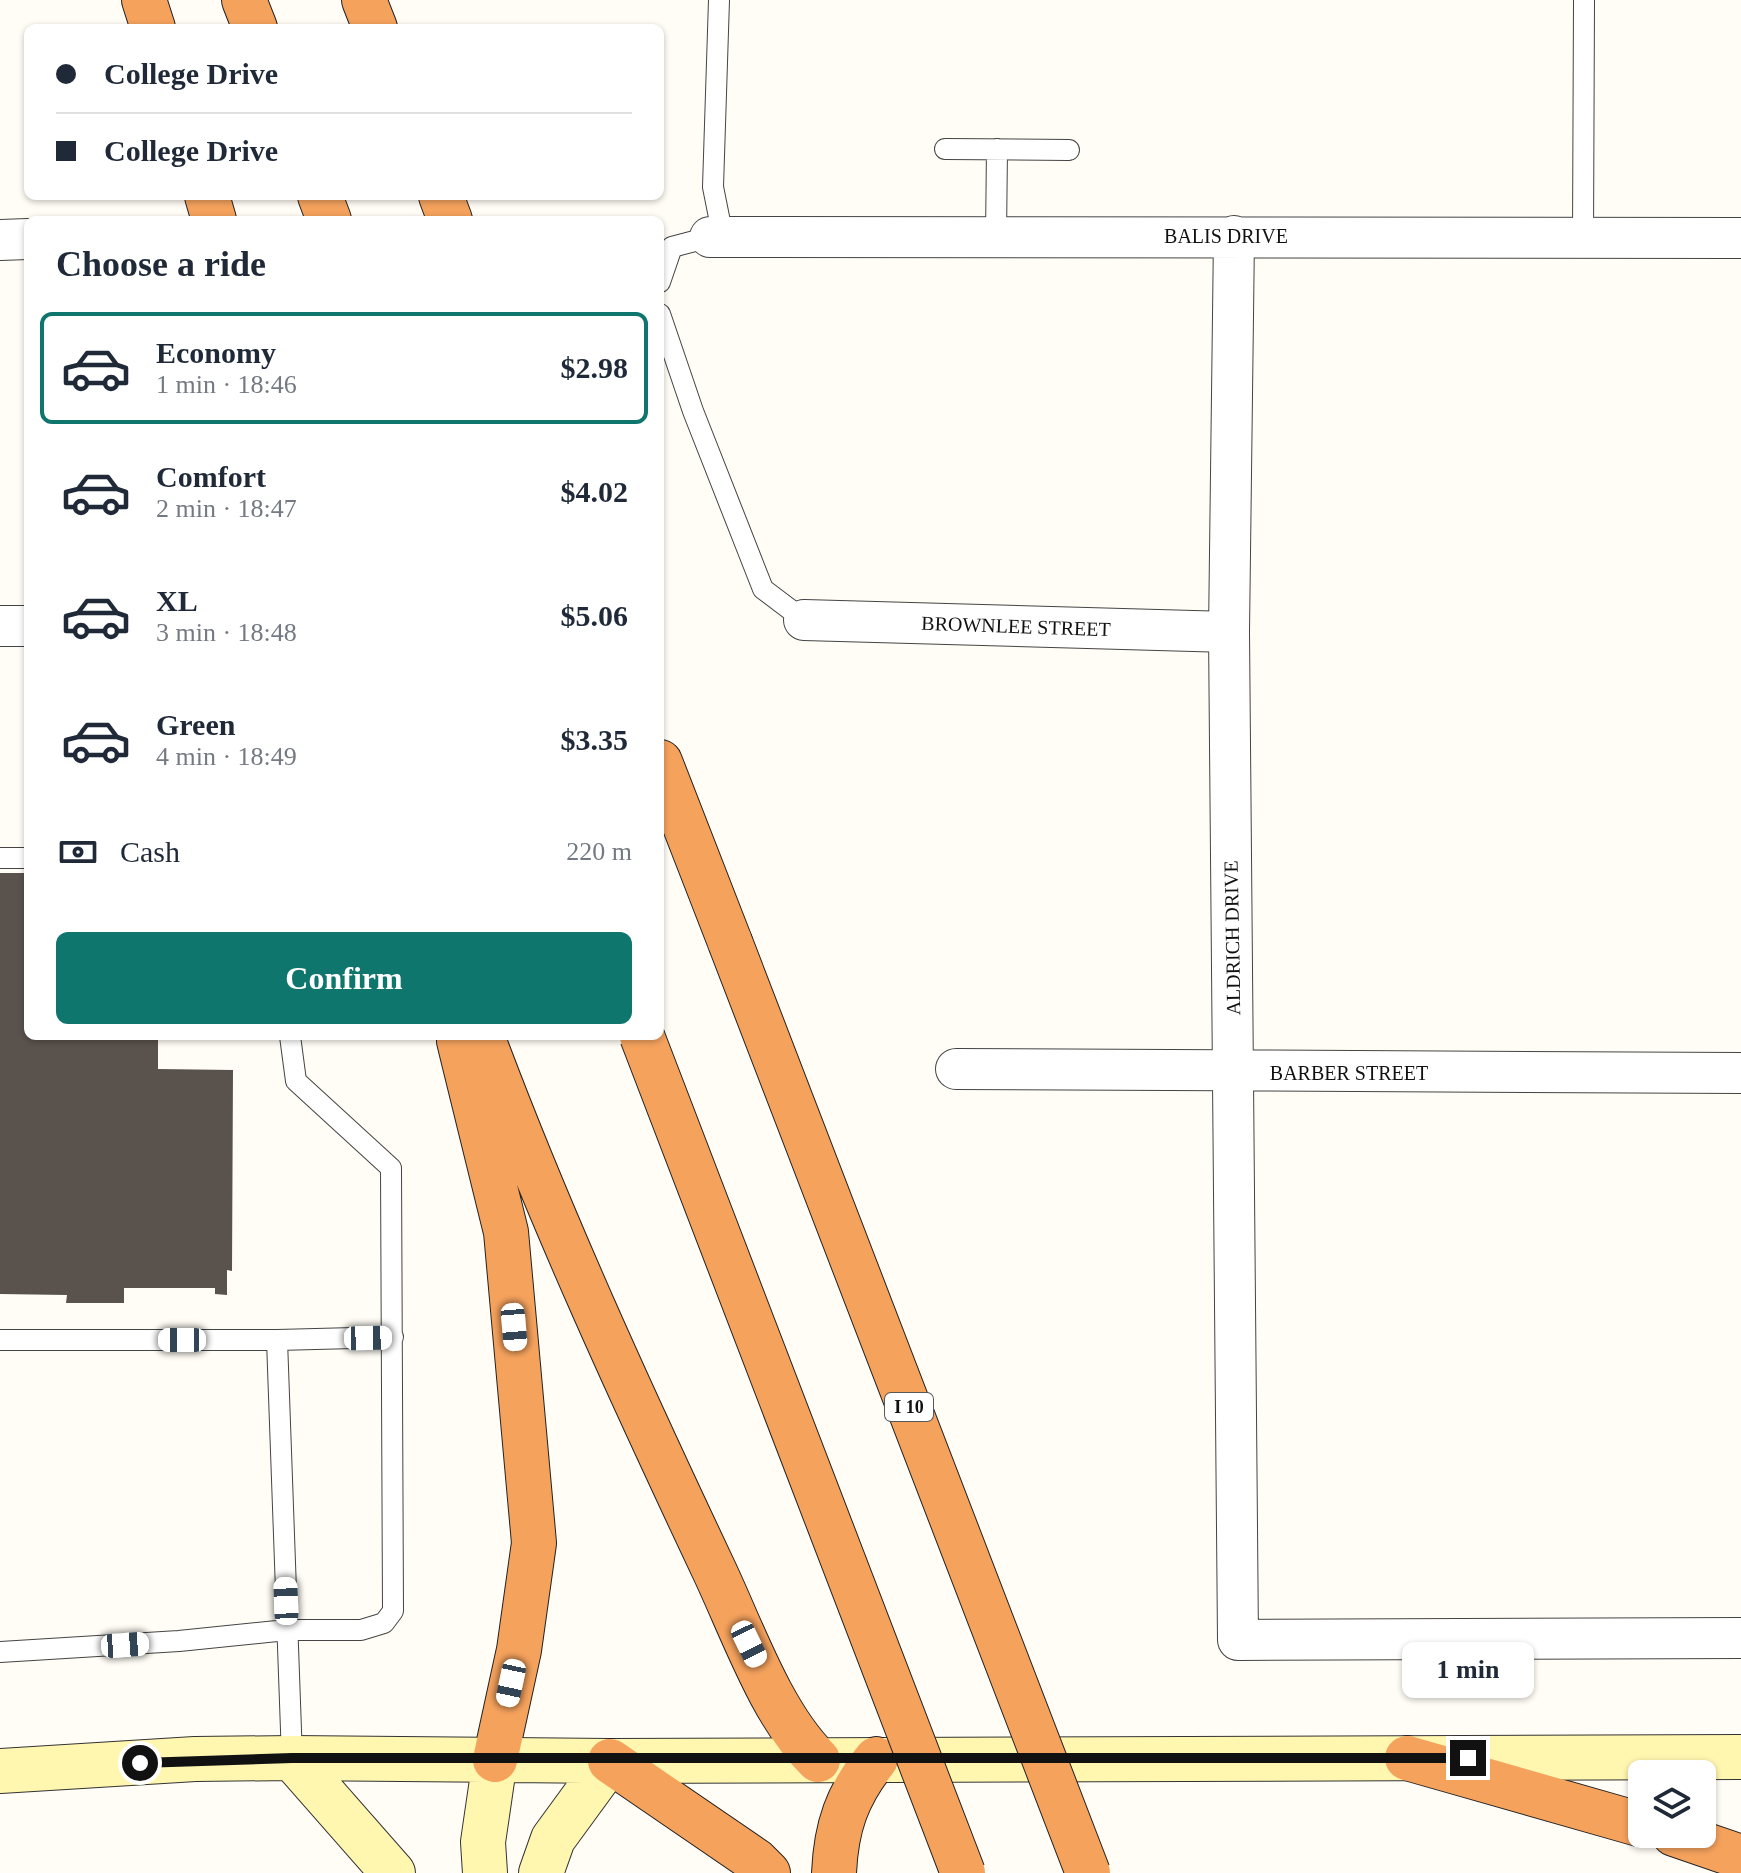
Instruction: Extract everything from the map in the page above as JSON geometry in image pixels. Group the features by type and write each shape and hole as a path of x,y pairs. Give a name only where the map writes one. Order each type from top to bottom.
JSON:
{"highway":[{"path":"144,0 152,24"},
{"path":"244,0 253,24"},
{"path":"364,0 373,24"},
{"name":"I 10","path":"664,772 1088,1873"},
{"path":"458,1040 506,1232 534,1543 519,1650 495,1760"},
{"path":"483,1040 534,1175 631,1395 793,1731 818,1760"},
{"path":"644,1040 963,1873"},
{"path":"1407,1758 1628,1821"},
{"path":"834,1873 845,1805 854,1786 876,1759"},
{"path":"610,1761 756,1861 768,1873"},
{"path":"1715,1848 1741,1857"}],"street":[{"name":"ALDRICH DRIVE","path":"1234,236 1229,632 1238,1640 1741,1638"},
{"name":"BALIS DRIVE","path":"717,237 1741,238"},
{"path":"0,240 24,239"},
{"name":"BROWNLEE STREET","path":"804,620 1229,632"},
{"path":"0,626 24,626"},
{"name":"BARBER STREET","path":"956,1069 1741,1073"},
{"path":"0,1771 195,1759 292,1758 610,1761 1741,1757"},
{"path":"292,1758 393,1873"},
{"path":"485,1873 483,1842 495,1760"},
{"path":"541,1873 553,1839 610,1761"}],"lane":[{"path":"664,270 672,247 717,237 713,187 719,0"},
{"path":"1583,238 1584,0"},
{"path":"945,149 1069,150"},
{"path":"996,236 997,149"},
{"path":"664,326 693,411 763,589 804,620"},
{"path":"0,858 24,858"},
{"path":"0,1652 179,1641 287,1630 374,1628 384,1623 393,1611 391,1168 296,1081 291,1040"},
{"path":"0,1340 393,1337"},
{"path":"277,1340 292,1758"}],"building":[{"path":"0,873 24,873 24,1040 158,1040 158,1069 233,1070 232,1271 227,1270 227,1295 215,1294 215,1288 124,1288 124,1303 66,1303 67,1295 0,1294"}],"route":[{"path":"140,1763 292,1758 610,1761 1468,1758"}]}
